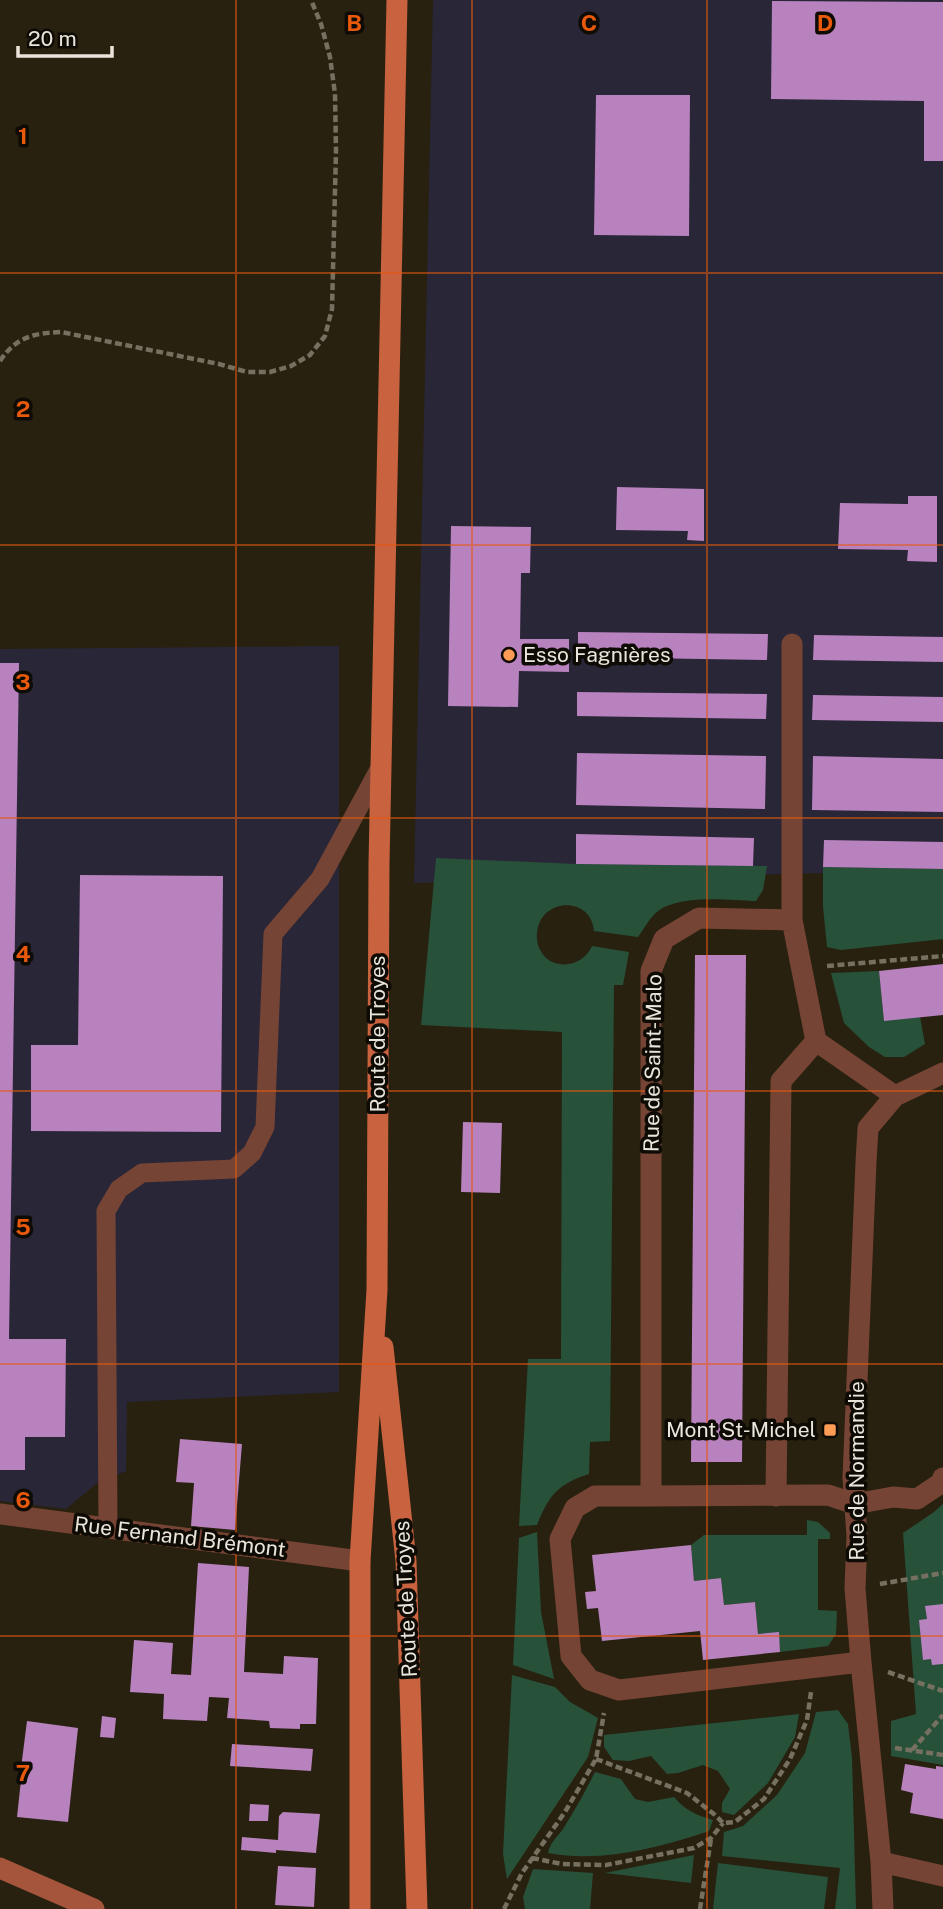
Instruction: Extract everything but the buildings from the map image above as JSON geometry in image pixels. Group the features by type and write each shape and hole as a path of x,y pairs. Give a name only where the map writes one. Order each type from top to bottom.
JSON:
{"main road":[{"name":"Route de Troyes","path":"360,1909 360,1561 377,1290 379,863 397,0"},
{"name":"Route de Troyes","path":"377,1290 406,1561 417,1909"},
{"path":"0,1868 94,1909"}],"street":[{"path":"792,645 792,920 816,1041 895,1096"},
{"name":"Rue de Saint-Malo","path":"651,1496 651,971 664,939 699,918 792,920"},
{"path":"776,1496 782,1081 816,1041"},
{"name":"Rue de Normandie","path":"883,1909 855,1588 858,1536 852,1478 868,1128 895,1096 943,1073"},
{"path":"861,1662 619,1690 590,1680 571,1656 560,1539 575,1508 596,1496 828,1495 855,1504 893,1497 917,1499 942,1483 943,1478"},
{"name":"Rue Fernand Brémont","path":"0,1514 360,1561"},
{"path":"881,1862 943,1876"}],"lane":[{"path":"108,1528 106,1211 119,1189 142,1173 234,1169 252,1153 265,1127 273,934 320,879 381,766"}],"path":[{"path":"0,361 19,341 38,333 61,332 247,372 270,372 291,366 310,355 325,336 332,309 336,151 335,94 330,57 311,0"},
{"path":"802,969 943,956"},
{"path":"855,1588 943,1573"},
{"path":"861,1662 943,1691"},
{"path":"532,1858 562,1864 606,1865 694,1848 711,1838 723,1823 735,1822 764,1799 790,1759 807,1720 814,1667"},
{"path":"504,1909 522,1873 565,1812 596,1759 609,1686"},
{"path":"912,1750 943,1715"},
{"path":"870,1744 943,1755"},
{"path":"596,1759 687,1793 723,1823"},
{"path":"700,1909 711,1838"}],"shaded area":[{"path":"433,0 943,0 943,870 414,883"},
{"path":"339,646 339,1392 127,1402 126,1471 97,1483 66,1509 0,1501 0,649"}],"green space":[{"path":"436,858 576,864 767,866 763,890 756,901 706,899 679,902 658,911 638,937 594,931 591,919 583,910 574,906 553,908 544,915 538,925 538,944 546,958 552,962 566,964 579,961 592,946 629,952 623,985 614,985 610,1441 590,1442 589,1474 569,1482 556,1492 537,1525 519,1526 528,1359 561,1359 562,1032 421,1025"},
{"path":"823,867 943,869 943,939 841,950 827,947"},
{"path":"879,971 884,1020 920,1017 925,1044 904,1057 885,1057 869,1047 844,1023 831,973"},
{"path":"943,1504 943,1765 891,1756 891,1721 916,1714 903,1533"},
{"path":"807,1520 818,1522 830,1533 830,1539 818,1539 818,1610 837,1611 836,1634 828,1646 780,1652 778,1633 758,1634 755,1602 724,1605 721,1578 694,1581 691,1545 704,1535 807,1535"},
{"path":"537,1532 541,1612 554,1679 513,1665 519,1538"},
{"path":"512,1675 555,1687 570,1702 598,1718 588,1757 507,1879 503,1854"},
{"path":"838,1710 848,1724 852,1758 856,1909 835,1909 840,1868 722,1856 724,1832 743,1826 777,1795 805,1753 816,1712"},
{"path":"799,1714 795,1737 768,1783 734,1815 722,1812 722,1803 730,1789 718,1771 703,1765 667,1774 651,1756 629,1761 613,1760 604,1747 604,1735"},
{"path":"595,1772 621,1779 635,1799 648,1802 674,1797 691,1812 713,1820 709,1831 670,1843 609,1855 568,1856 548,1853"},
{"path":"694,1855 691,1883 605,1873"},
{"path":"718,1863 828,1877 824,1909 713,1909"},
{"path":"533,1869 593,1873 590,1909 525,1909 523,1897"}],"place":[{"name":"Esso Fagnières","path":"509,655"},
{"name":"Mont St-Michel","path":"830,1430"}]}
